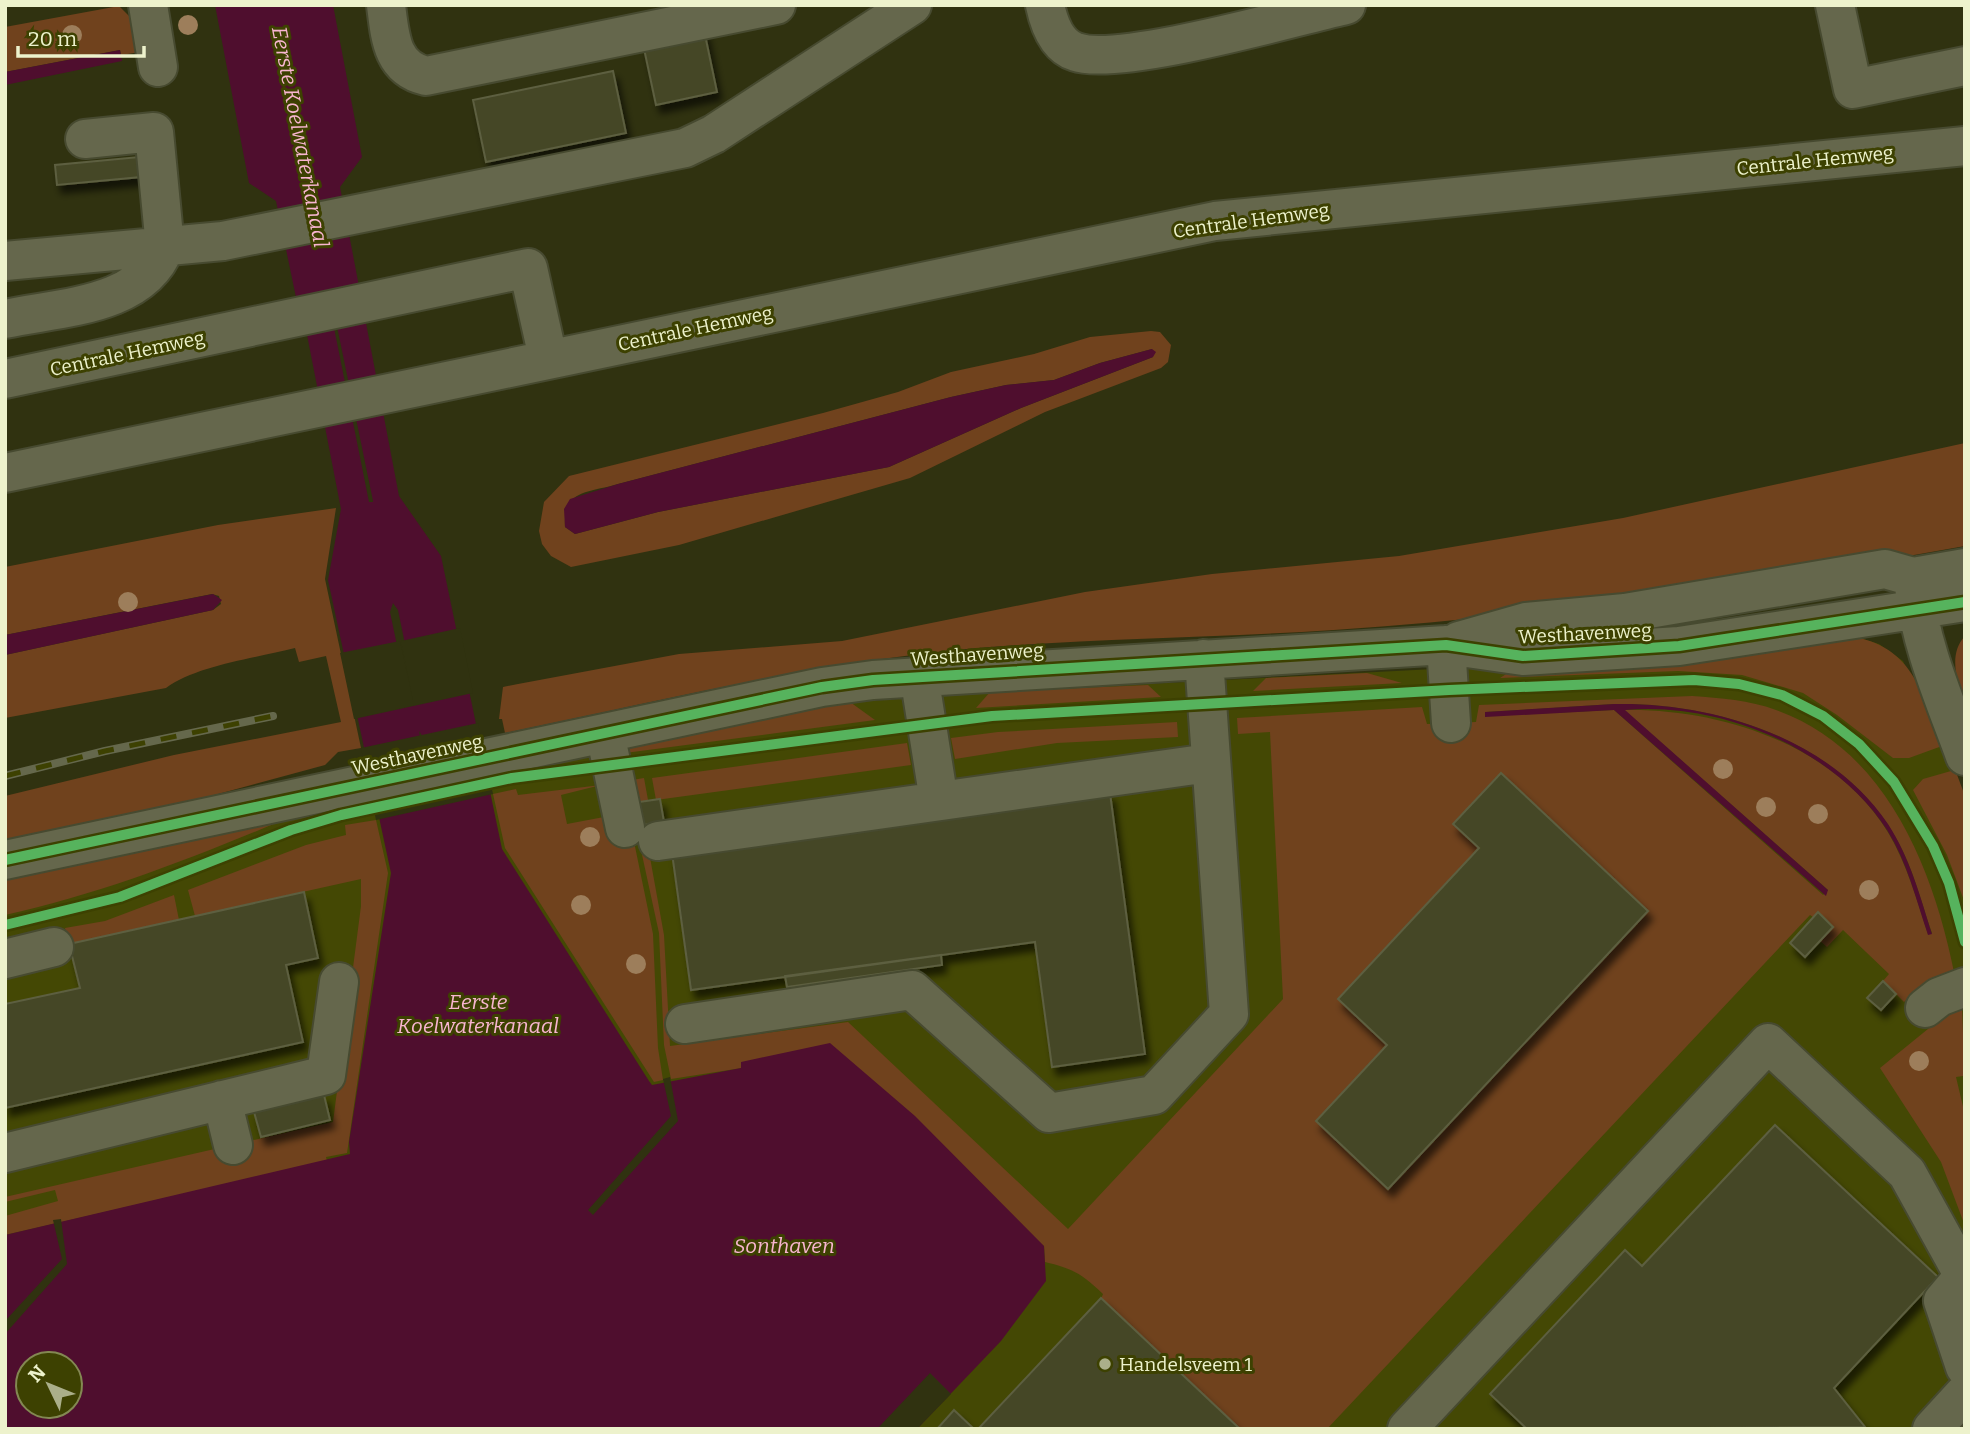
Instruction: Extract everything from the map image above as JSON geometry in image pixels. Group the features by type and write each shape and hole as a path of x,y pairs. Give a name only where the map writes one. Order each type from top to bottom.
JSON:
{"street":[{"path":"148,5 158,67"},
{"path":"386,5 397,60 413,74 426,76 776,5"},
{"path":"5,261 223,241 697,144 912,5"},
{"path":"1045,5 1055,34 1062,44 1086,55 1141,51 1346,5"},
{"path":"1835,5 1853,89 1965,66"},
{"path":"5,319 111,297 135,286 152,272 165,247 154,132 85,139"},
{"name":"Centrale Hemweg","path":"5,473 1215,221 1965,146"},
{"name":"Centrale Hemweg","path":"5,379 528,268 548,358"},
{"name":"Westhavenweg","path":"1915,594 1965,568"},
{"name":"Westhavenweg","path":"5,860 822,687 919,675 1446,645 1526,622 1639,611 1885,569 1915,594 1965,603"},
{"path":"1915,594 1965,756"},
{"path":"1446,645 1451,723"},
{"path":"685,1024 912,990 1049,1113 1154,1095 1229,1014 1209,763 1204,659"},
{"path":"919,675 939,801"},
{"path":"605,733 642,835 939,801 1209,763"},
{"path":"5,959 54,947"},
{"path":"5,1153 326,1075 339,982"},
{"path":"1926,1008 1939,997 1965,987"},
{"path":"1407,1429 1768,1043 1907,1173 1964,1276 1943,1301 1965,1367"},
{"path":"222,1100 233,1145"},
{"path":"1932,1429 1965,1393"}],"shaded area":[{"path":"119,6 136,23 141,52 121,55 120,50 5,72 5,27"},
{"path":"1160,332 1171,345 1168,362 1161,368 1045,412 910,478 679,545 571,567 551,556 542,544 539,531 544,502 569,476 823,413 898,392 951,372 1034,354 1090,337","holes":["1152,349 1153,357 1021,408 889,467 658,512 575,534 565,527 568,506 573,499 588,492 951,397 1006,385 1054,380 1100,363"]},
{"path":"1965,443 1965,546 1650,597 1492,616 1334,630 1075,642 920,654 763,679 505,733 502,719 499,719 503,687 518,684 679,654 842,641 1085,592 1212,574 1399,556 1623,518"},
{"path":"336,508 325,579 361,748 338,752 325,765 181,804 5,841 5,796 174,755 341,722 326,656 299,662 295,648 210,668 166,688 5,718 5,655 213,610 221,604 219,596 212,594 5,635 5,567 218,525"},
{"path":"1965,636 1965,705 1955,661 1956,652"},
{"path":"1855,637 1875,643 1904,664 1922,693 1942,746 1909,758 1893,758 1803,693 1742,675 1678,671 1500,678 1514,669"},
{"path":"1863,639 1879,644 1903,661 1965,796 1965,1429 5,1429 5,880 831,704 990,692 1530,664"},
{"path":"1367,673 1402,683 1253,691 1266,678"},
{"path":"1148,685 1161,697 976,708 990,692"},
{"path":"1692,696 1756,704 1776,710 1814,728 1847,753 1875,783 1898,817 1933,893 1954,972 1925,983 1904,1002 1883,981 1889,974 1843,930 1827,947 1820,941 1833,926 1819,912 1813,917 1810,915 1327,1429 1240,1429 1101,1299 1103,1294 1089,1282 1071,1270 1045,1262 1044,1246 741,1063 742,1068 671,1079 664,1045 659,933 626,781 644,778 648,800 640,802 664,935 670,1046 848,1022 1068,1229 1283,999 1270,732 1238,734 1237,718 1422,707 1427,724 1476,722 1479,705","holes":["1614,704 1654,705 1735,720 1774,734 1811,753 1844,776 1873,805 1896,838 1912,873 1932,933 1928,934 1901,858 1889,834 1867,803 1839,777 1774,738 1699,716 1624,710 1828,890 1823,895 1614,710 1485,716 1486,712"]},
{"path":"850,702 875,720 625,753 623,747"},
{"path":"1177,722 1178,737 1057,743 955,759 951,738 998,732"},
{"path":"907,743 911,765 656,800 652,778"},
{"path":"1956,772 1965,796 1965,903 1947,855 1913,790 1923,779"},
{"path":"601,785 561,795 567,824 604,817 632,832 653,934 658,1048 663,1080 654,1082 505,848 493,794 516,789 518,795"},
{"path":"376,820 388,873 347,1153 326,1157 327,1161 5,1235 5,1216 58,1201 55,1190 5,1202 5,1197 333,1122 361,906 361,879 195,916 188,890 306,845 346,835 345,825"},
{"path":"281,821 145,874 76,897 5,915 5,880"},
{"path":"174,895 179,920 69,944 65,928 105,921"},
{"path":"1962,1007 1965,1084 1963,1076 1956,1077 1965,1115 1965,1226 1941,1162 1880,1068 1939,1020"}],"water":[{"name":"Sonthaven","path":"215,5 333,5 362,157 340,187 399,496 441,556 502,849 649,1081 652,1085 741,1068 741,1062 830,1043 915,1116 1044,1246 1046,1281 1001,1341 917,1429 5,1429 5,1235 350,1154 349,1142 391,873 328,580 341,509 302,309 298,307 276,201 249,183","holes":["332,302 373,502 369,502 329,303","393,603 398,610 417,702 409,703 390,612","419,731 423,737 439,803 431,805"]},
{"path":"120,50 122,61 5,85 5,72"},
{"path":"1152,349 1156,352 1153,357 1021,408 889,467 658,512 575,534 565,527 564,509 570,499 618,484 951,397 1006,385 1054,380 1100,363"},
{"path":"213,594 222,600 213,610 5,655 5,635"},
{"path":"1614,704 1652,705 1729,718 1767,731 1802,748 1835,769 1864,794 1896,837 1914,878 1932,934 1928,935 1894,842 1865,801 1837,776 1806,754 1772,736 1699,714 1661,709 1625,710 1828,890 1826,896 1614,710 1485,717 1485,712"}],"pier":[{"path":"460,628 473,693 354,719 340,653 400,641 413,701 401,641"},
{"path":"478,723 493,794 376,820 361,748"},
{"path":"670,1077 678,1121 593,1215 588,1210 671,1116 663,1079"},
{"path":"61,1219 67,1264 5,1334 5,1321 62,1259 53,1220"},
{"path":"930,1373 951,1394 917,1429 877,1429"}],"building":[{"path":"704,30 717,92 656,105 643,44"},
{"path":"613,71 626,133 486,162 473,100"},
{"path":"139,157 141,177 57,185 55,165"},
{"path":"1501,773 1648,911 1388,1189 1316,1121 1387,1045 1338,999 1479,848 1453,824"},
{"path":"1110,793 1145,1054 1052,1067 1035,942 691,990 672,853"},
{"path":"660,799 664,822 643,825 639,802"},
{"path":"304,892 318,958 286,965 303,1042 5,1108 5,1004 80,988 69,944"},
{"path":"1818,912 1833,927 1805,957 1790,943"},
{"path":"941,955 942,965 787,987 785,976"},
{"path":"1883,981 1896,994 1881,1010 1867,998"},
{"path":"324,1095 330,1120 261,1137 254,1112"},
{"path":"1775,1125 1938,1277 1834,1388 1865,1427 1527,1429 1490,1394 1625,1250 1642,1266"},
{"name":"Handelsveem 1","path":"1101,1298 1240,1429 978,1429"},
{"path":"954,1410 974,1429 937,1429"}],"railway":[{"path":"5,776 105,751 273,716"}],"cycle path":[{"path":"5,860 822,687 873,680 1446,645 1523,656 1679,646 1965,602"},
{"path":"5,925 120,897 291,830 341,815 512,778 992,716 1449,690 1694,680 1739,684 1782,695 1823,716 1859,744 1894,782 1933,846 1949,883 1965,942"}],"place":[{"name":"Handelsveem 1","path":"1105,1364"}],"water label":[{"name":"Eerste Koelwaterkanaal","path":"300,137"},
{"name":"Eerste Koelwaterkanaal","path":"478,1014"}]}
